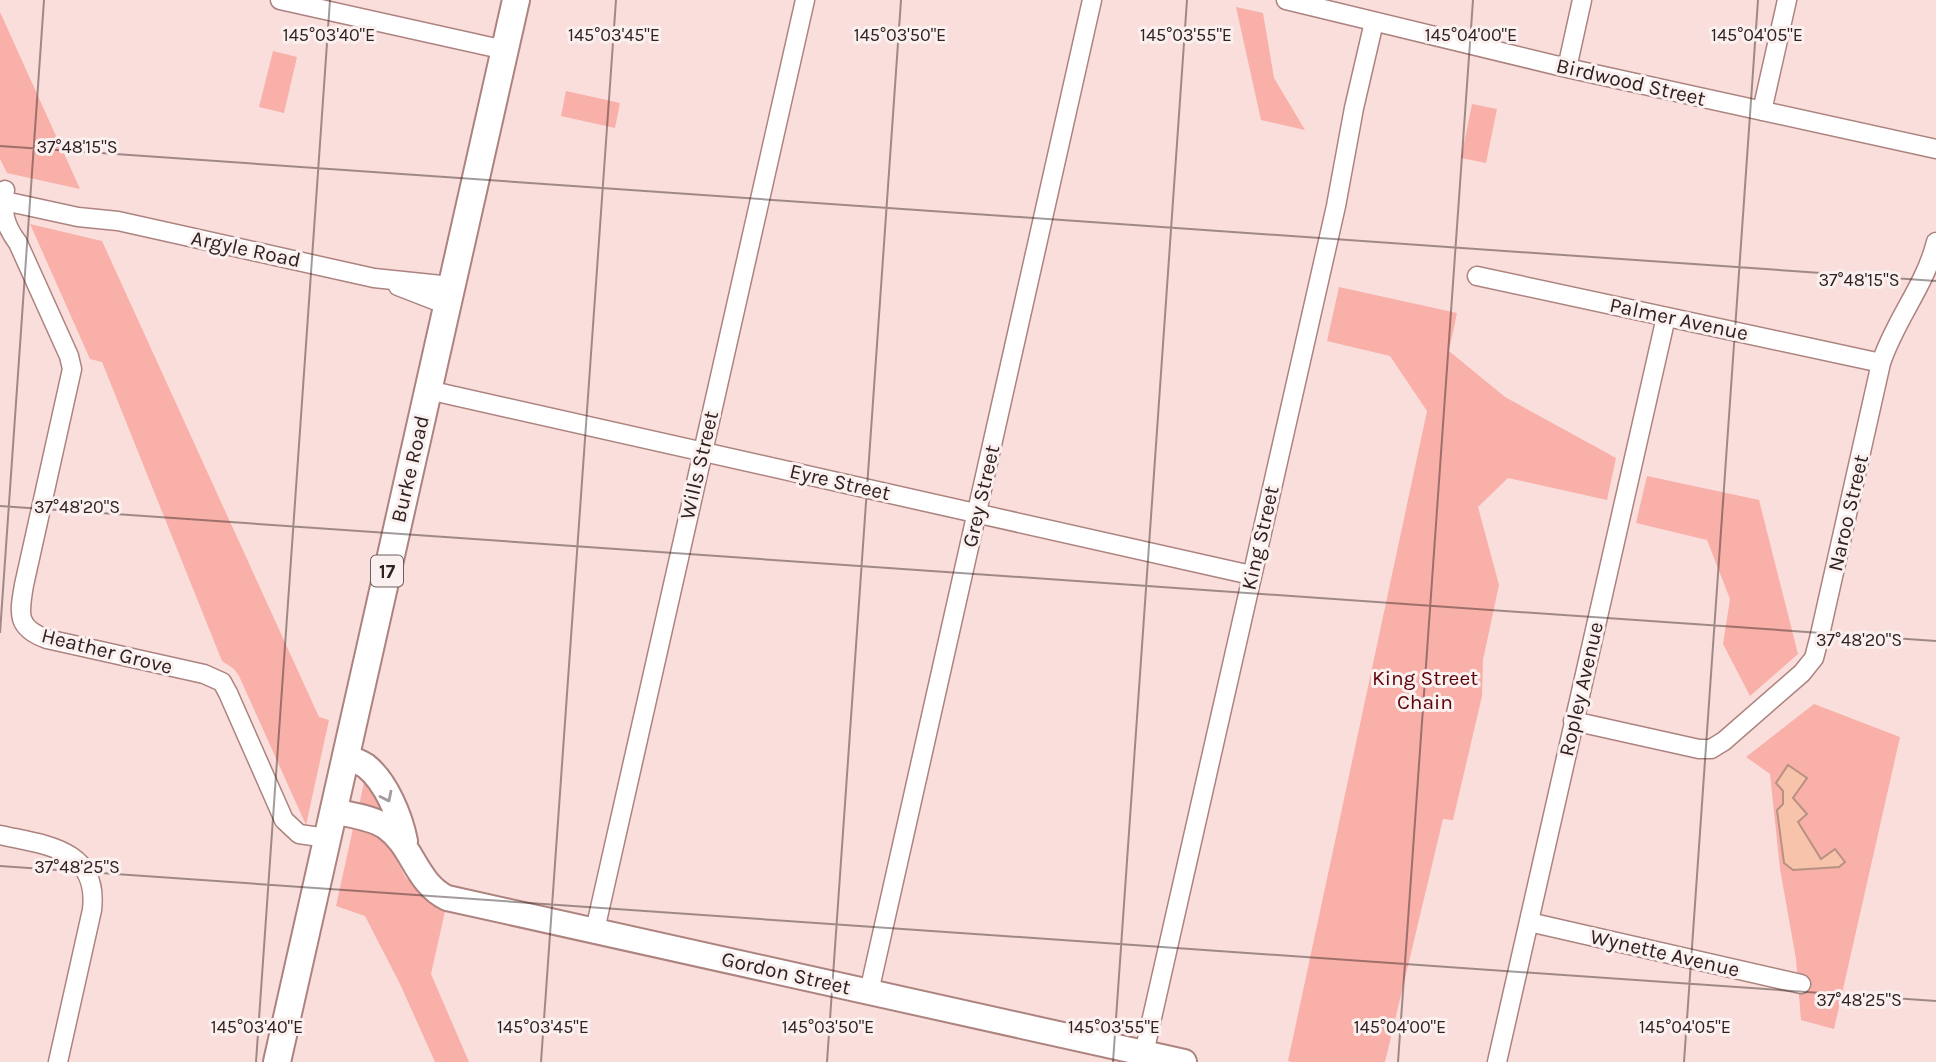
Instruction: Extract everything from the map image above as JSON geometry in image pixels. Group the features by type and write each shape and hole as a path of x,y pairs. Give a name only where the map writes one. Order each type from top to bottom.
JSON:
{"main road":[{"name":"Burke Road","path":"277,1062 516,0"}],"street":[{"path":"280,0 505,50"},
{"name":"Wills Street","path":"595,930 805,0"},
{"name":"Grey Street","path":"869,992 1092,0"},
{"name":"Birdwood Street","path":"1286,0 1567,68 1936,149"},
{"path":"1567,68 1582,0"},
{"path":"1762,111 1787,0"},
{"name":"King Street","path":"1144,1053 1336,206 1354,108 1374,22"},
{"name":"Argyle Road","path":"8,196 80,207 118,221 449,295"},
{"name":"Heather Grove","path":"8,196 7,226 18,243 69,356 72,369 24,585 21,612 24,626 32,633 47,639 218,679 228,693 284,820 299,834 327,838"},
{"name":"Naroo Street","path":"1573,721 1699,749 1711,749 1724,741 1802,673 1814,658 1881,363 1890,340 1921,284 1936,242"},
{"name":"Palmer Avenue","path":"1477,276 1881,363"},
{"name":"Ropley Avenue","path":"1497,1062 1666,317"},
{"name":"Eyre Street","path":"428,390 1251,575"},
{"name":"Gordon Street","path":"345,757 366,766 380,782 403,831 407,853"},
{"name":"Gordon Street","path":"333,811 384,825 407,853 425,882 447,898 1184,1062"},
{"path":"0,835 63,851 75,858 90,880 92,910 58,1062"},
{"name":"Wynette Avenue","path":"1529,922 1801,984"}],"green space":[{"path":"1236,7 1263,13 1274,78 1305,130 1261,120"},
{"path":"0,12 80,189 7,173 0,159"},
{"path":"273,51 297,57 284,113 259,107"},
{"path":"566,91 620,103 615,128 561,116"},
{"path":"1472,104 1497,109 1486,163 1461,158"},
{"path":"30,224 102,241 319,717 329,720 306,825 239,676 222,661 102,362 90,359"},
{"name":"King Street Chain","path":"1339,287 1457,313 1449,351 1505,397 1616,458 1607,500 1508,478 1478,507 1499,585 1483,660 1482,696 1453,820 1443,819 1385,1062 1292,1062 1288,1061 1427,411 1390,356 1327,341"},
{"path":"1647,476 1759,500 1798,654 1750,696 1723,644 1730,599 1707,540 1636,523"},
{"path":"1814,704 1900,737 1834,1029 1801,1020 1796,959 1780,869 1770,774 1746,757"},
{"path":"366,772 393,817 358,811"},
{"path":"354,824 381,831 406,878 446,907 431,974 469,1062 435,1062 400,984 365,916 336,906"}],"building":[{"path":"1788,765 1807,778 1793,798 1807,814 1798,822 1821,859 1835,849 1845,862 1839,867 1793,870 1784,863 1777,810 1783,804 1783,791 1776,783"}]}
